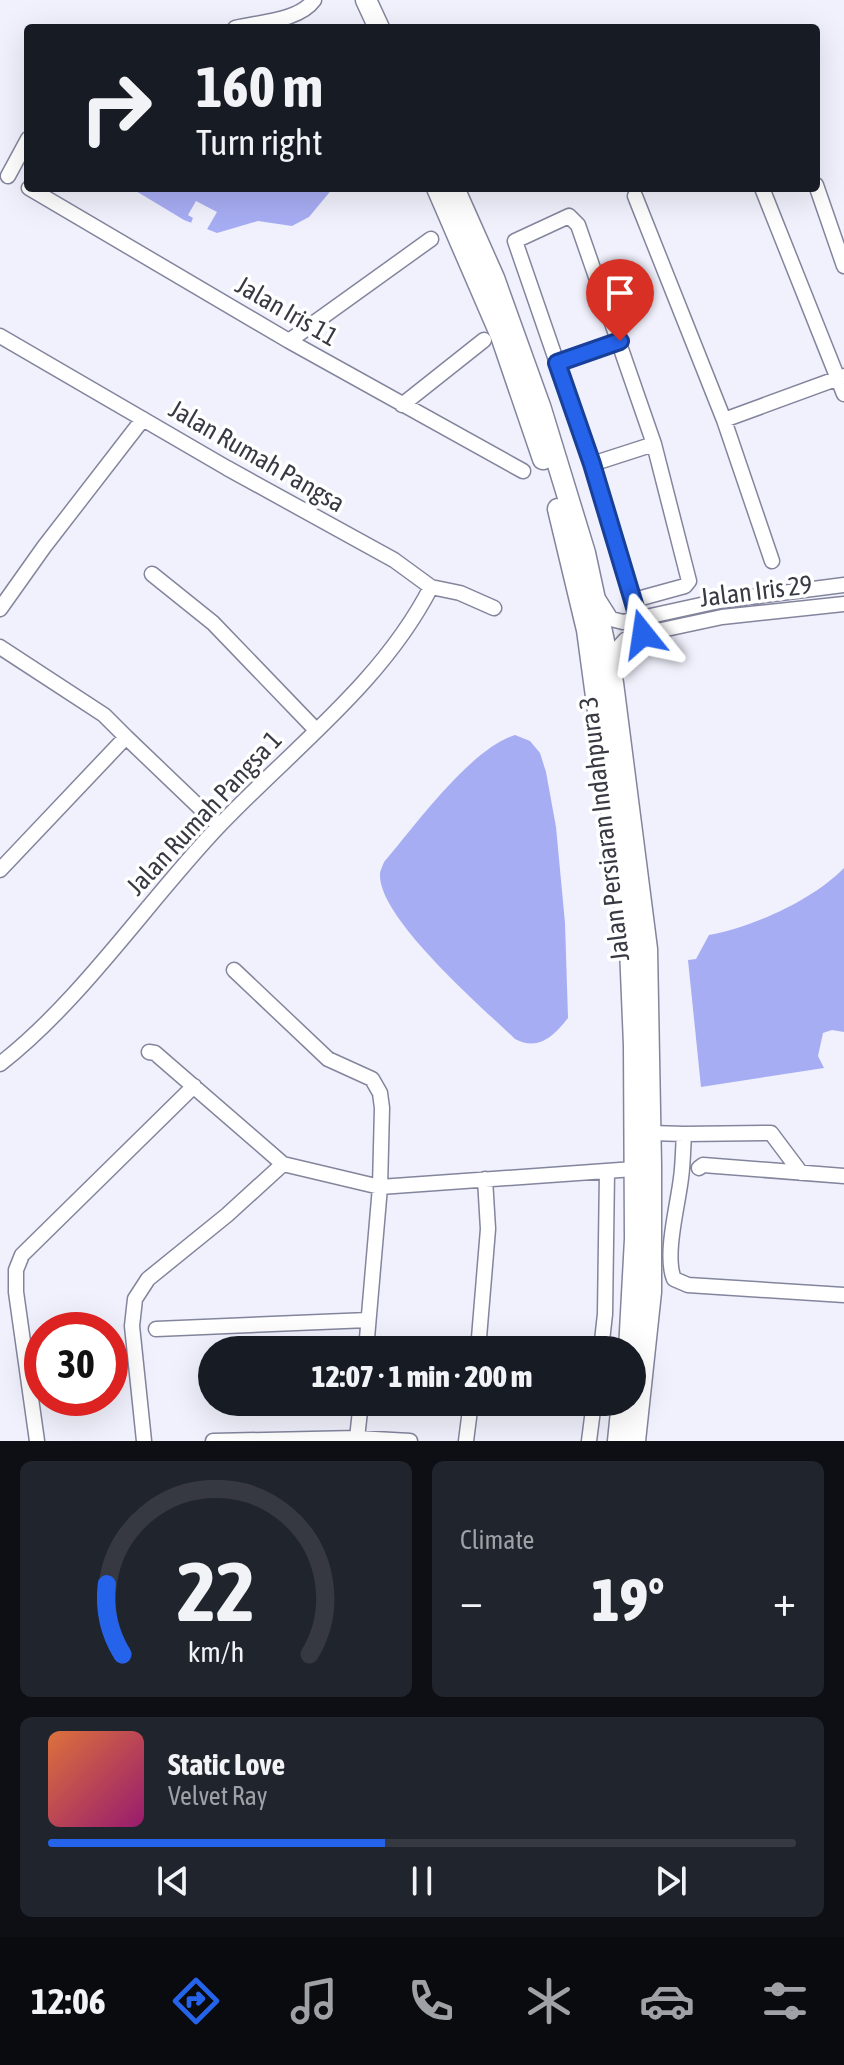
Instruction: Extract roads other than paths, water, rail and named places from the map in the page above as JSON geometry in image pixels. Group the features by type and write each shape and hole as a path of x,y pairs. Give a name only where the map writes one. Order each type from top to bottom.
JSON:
{"main road":[{"path":"351,0 362,24"},
{"path":"366,0 377,24"},
{"name":"Jalan Persiaran Indahpura 3","path":"439,192 514,372 557,504 587,630 630,948 634,1045 634,1291 630,1336"},
{"name":"Jalan Persiaran Indahpura 3","path":"456,192 478,239 528,367 585,553 613,683 647,949 651,1292 635,1441"},
{"path":"618,1441 621,1416"}],"street":[{"path":"252,24 294,14 313,1"},
{"path":"4,173 24,145"},
{"name":"Jalan Iris 11","path":"4,173 24,186"},
{"name":"Jalan Iris 11","path":"35,192 289,341 523,471"},
{"path":"764,192 841,378 844,394"},
{"path":"818,192 844,266"},
{"path":"635,196 724,420 772,561"},
{"path":"613,683 618,648 625,640 643,634 592,464 515,241 569,216 578,225 654,444 689,583 634,600"},
{"path":"289,341 431,239"},
{"name":"Jalan Rumah Pangsa","path":"0,336 394,560 431,587 460,593 494,608"},
{"path":"402,405 484,340"},
{"path":"557,363 620,341"},
{"path":"724,420 841,378"},
{"path":"0,609 143,419"},
{"path":"592,464 654,444"},
{"path":"152,574 213,623 316,730"},
{"name":"Jalan Iris 29","path":"595,593 611,619 617,623 719,601 844,585"},
{"name":"Jalan Rumah Pangsa 1","path":"0,1064 66,1000 219,826 316,730 395,644 419,611 431,587"},
{"name":"Jalan Iris 29","path":"643,634 722,617 844,604"},
{"path":"0,647 104,715 219,826"},
{"path":"0,870 126,737"},
{"path":"234,970 328,1059 372,1079 380,1093 380,1187 367,1336"},
{"path":"149,1052 155,1053 283,1164 380,1187 634,1169"},
{"path":"37,1441 16,1292 16,1270 22,1255 194,1086"},
{"path":"651,1133 771,1133 801,1173"},
{"path":"684,1134 681,1180 674,1218 671,1265 674,1279 688,1285 844,1295"},
{"path":"144,1441 132,1326 135,1299 148,1279 227,1215 283,1164"},
{"path":"699,1168 703,1165 844,1176"},
{"path":"603,1336 607,1171"},
{"path":"479,1336 488,1229 485,1179"},
{"path":"156,1329 368,1320"},
{"path":"357,1438 359,1416"},
{"path":"466,1441 469,1416"},
{"path":"589,1441 592,1416"},
{"path":"213,1441 357,1438 410,1441"}],"water":[{"path":"138,192 330,192 309,217 292,226 258,221 217,233 184,220"},
{"path":"515,735 530,741 540,753 546,772 556,827 565,923 568,1018 551,1036 538,1043 515,1039 435,961 396,914 384,892 380,874 384,862 462,772 497,743"},
{"path":"844,868 844,1032 832,1030 823,1033 818,1056 824,1068 701,1087 688,960 696,959 709,935 763,919 816,891"}]}
